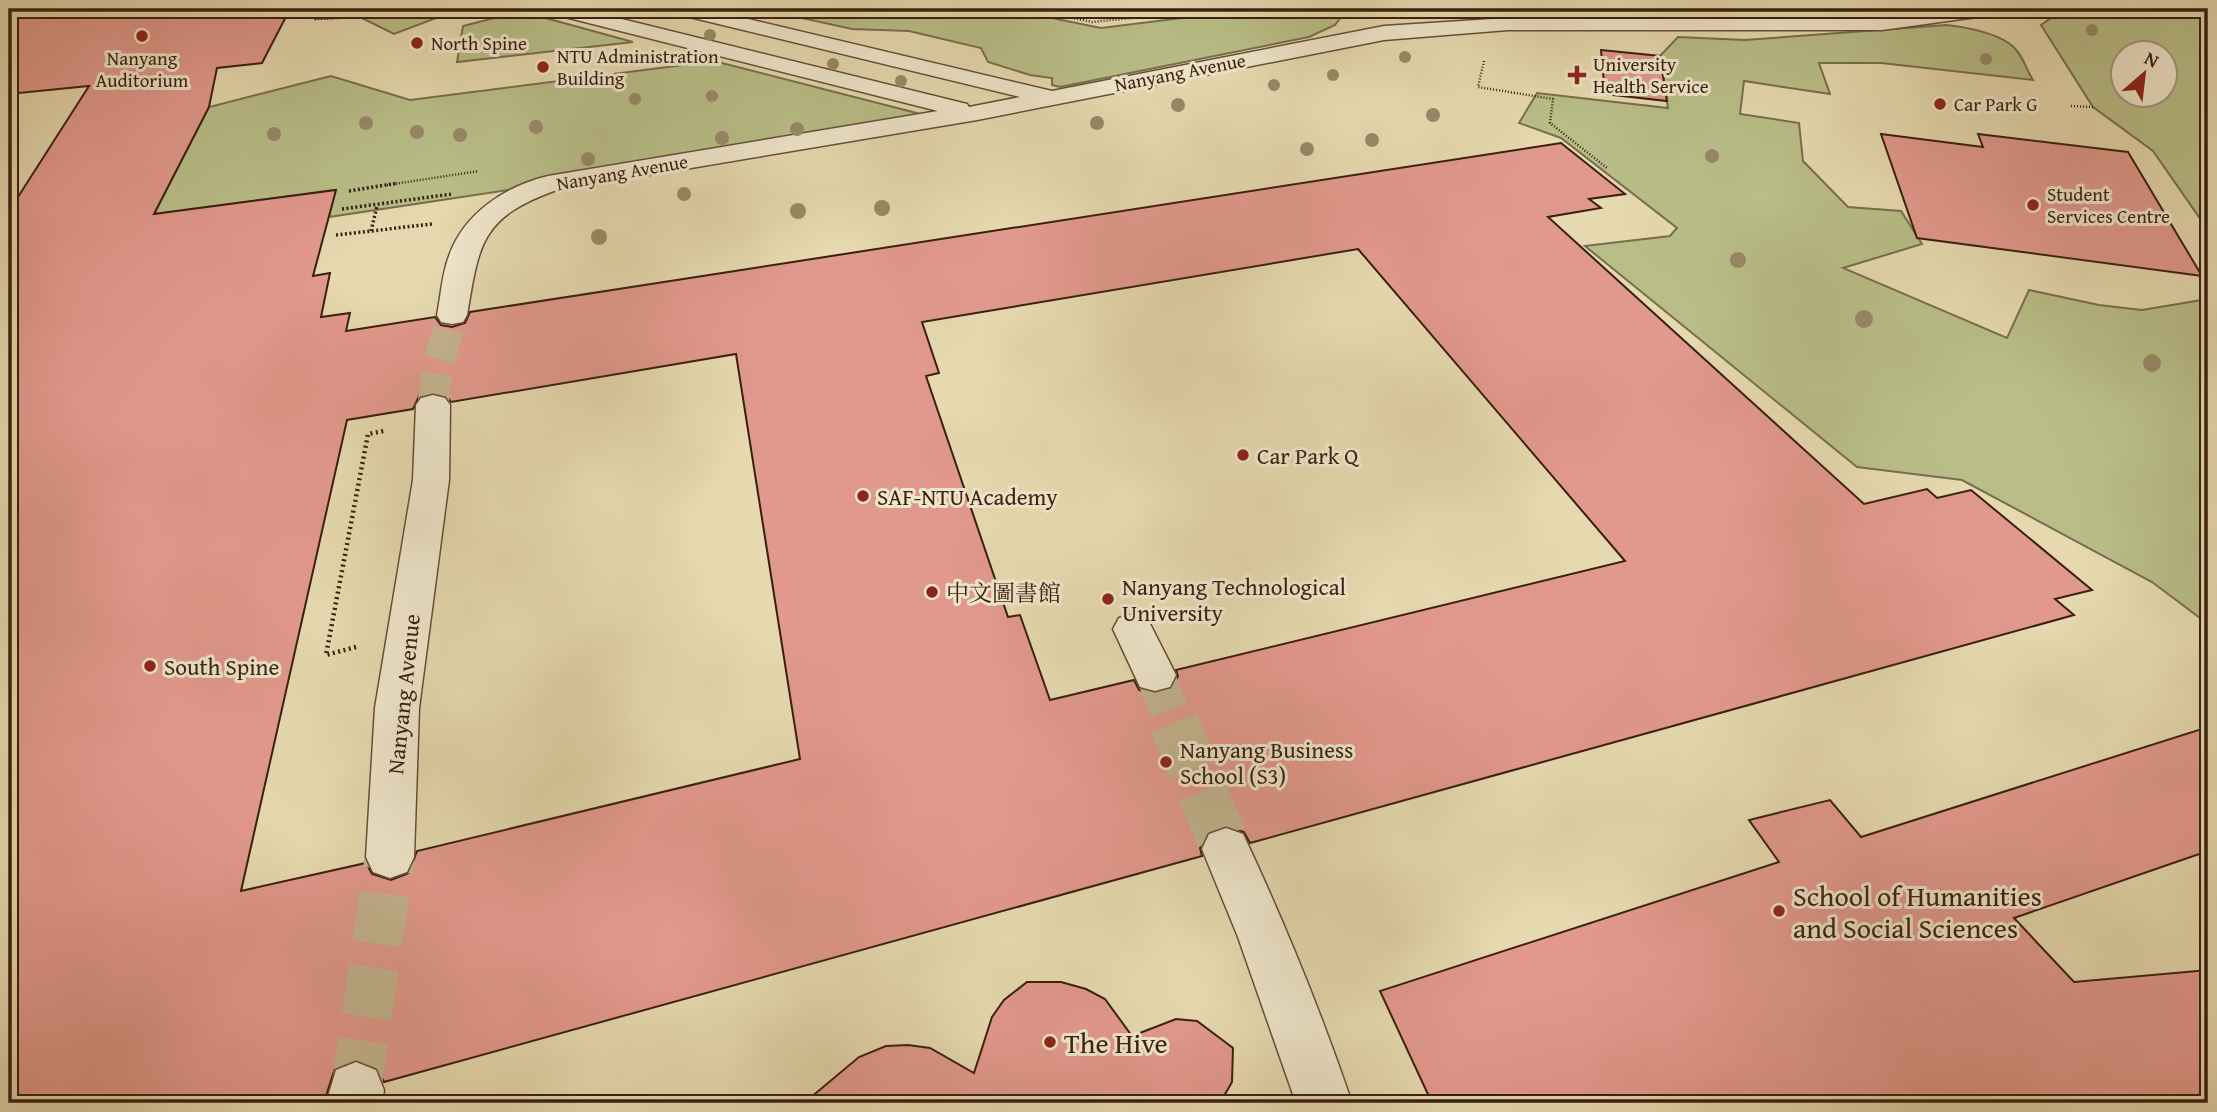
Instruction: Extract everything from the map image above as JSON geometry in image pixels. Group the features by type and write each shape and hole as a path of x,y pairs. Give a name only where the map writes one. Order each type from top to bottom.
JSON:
{"street":[{"path":"556,9 977,113"},
{"path":"680,9 1053,98"},
{"path":"1449,9 1508,24"},
{"name":"Nanyang Avenue","path":"452,314 464,253 482,225 522,193 548,184 977,113 1337,40 1417,29 1508,24 1620,25 1724,35 1788,35 1849,32 1882,24 1991,9"},
{"path":"757,60 797,36"},
{"name":"Nanyang Avenue","path":"390,857 397,708 431,480 433,405"},
{"path":"1133,629 1155,675"},
{"path":"1226,849 1263,937 1324,1103"}],"path":[{"path":"315,19 360,17 381,9"},
{"path":"1030,9 1092,22 1218,9"},
{"path":"1180,9 1192,11"},
{"path":"1485,53 1479,86 1553,99 1550,124 1607,168"},
{"path":"2071,106 2093,107"},
{"path":"349,191 487,170"},
{"path":"342,209 458,193"},
{"path":"371,231 377,206"},
{"path":"336,235 442,222"},
{"path":"362,645 326,654 368,434 396,429"}],"green space":[{"path":"313,9 460,9 394,34 360,17 315,19"},
{"path":"761,9 1007,9 1101,28 1255,9 1347,9 1335,25 1309,37 1060,87 1052,85 1052,78 1030,75 988,62 981,48 909,31 852,29"},
{"path":"1467,9 1961,9 1862,17 1542,17"},
{"path":"2078,9 2208,9 2208,230 2153,151 2093,107 2041,25 2057,14"},
{"path":"510,14 542,17 633,42 457,62 463,26"},
{"path":"1946,25 1974,30 2004,40 2019,54 2033,80 1881,63 1819,63 1830,94 1744,81 1740,114 1799,123 1803,161 1848,207 1901,211 1922,244 1843,268 2007,338 2029,290 2099,305 2142,310 2208,299 2208,624 2152,582 1962,480 1857,467 1585,246 1670,236 1677,228 1561,138 1519,123 1537,93 1668,108 1660,56 1678,37 1745,40"},
{"path":"714,61 940,119 329,217 335,190 154,214 209,107 331,76 410,100"}],"building":[{"path":"110,9 290,9 262,63 217,68 209,107 154,214 336,190 313,276 330,273 321,317 350,313 346,331 435,317 441,325 452,327 465,323 470,312 1561,143 1625,194 1589,199 1601,208 1548,217 1864,504 1927,489 1937,498 1971,490 2092,590 2055,599 2074,615 1250,843 1244,832 1225,826 1207,833 1200,848 1202,856 384,1082 377,1068 355,1060 335,1068 325,1099 308,1103 9,1103 9,211 89,86 9,94 9,19","holes":["1358,249 1625,561 1176,670 1178,676 1172,688 1156,694 1139,690 1134,680 1050,700 1020,615 1008,617 926,376 939,373 922,322","736,354 800,759 417,851 409,873 391,880 372,874 366,863 241,891 347,420 413,409 419,396 432,392 446,395 451,402"]},
{"path":"1601,50 1660,56 1667,101 1605,94"},
{"name":"Student Services Centre","path":"1881,134 1983,147 1978,134 2128,152 2202,276 1917,238"},
{"name":"School of Humanities and Social Sciences","path":"2208,727 2208,851 2014,918 2074,982 2208,970 2208,1103 1432,1103 1380,991 1779,862 1749,820 1830,800 1861,837"},
{"name":"The Hive","path":"1027,982 1061,982 1086,989 1105,999 1132,1036 1176,1019 1197,1021 1233,1048 1232,1082 1220,1103 804,1103 859,1057 886,1046 930,1048 974,1073 992,1017 1004,1000"}],"tunnel":[{"path":"433,405 437,370 452,315"},
{"path":"1155,675 1175,724"},
{"path":"1174,723 1226,849"},
{"path":"356,1090 390,857"}],"place":[{"name":"Nanyang Auditorium","path":"142,36"},
{"name":"North Spine","path":"417,43"},
{"name":"NTU Administration Building","path":"543,67"},
{"name":"University Health Service","path":"1577,75"},
{"name":"Car Park G","path":"1940,104"},
{"name":"Student Services Centre","path":"2033,205"},
{"name":"Car Park Q","path":"1243,455"},
{"name":"SAF-NTU Academy","path":"863,496"},
{"name":"中文圖書館","path":"932,592"},
{"name":"Nanyang Technological University","path":"1108,599"},
{"name":"South Spine","path":"150,666"},
{"name":"Nanyang Business School (S3)","path":"1166,762"},
{"name":"School of Humanities and Social Sciences","path":"1779,911"},
{"name":"The Hive","path":"1050,1042"}]}
